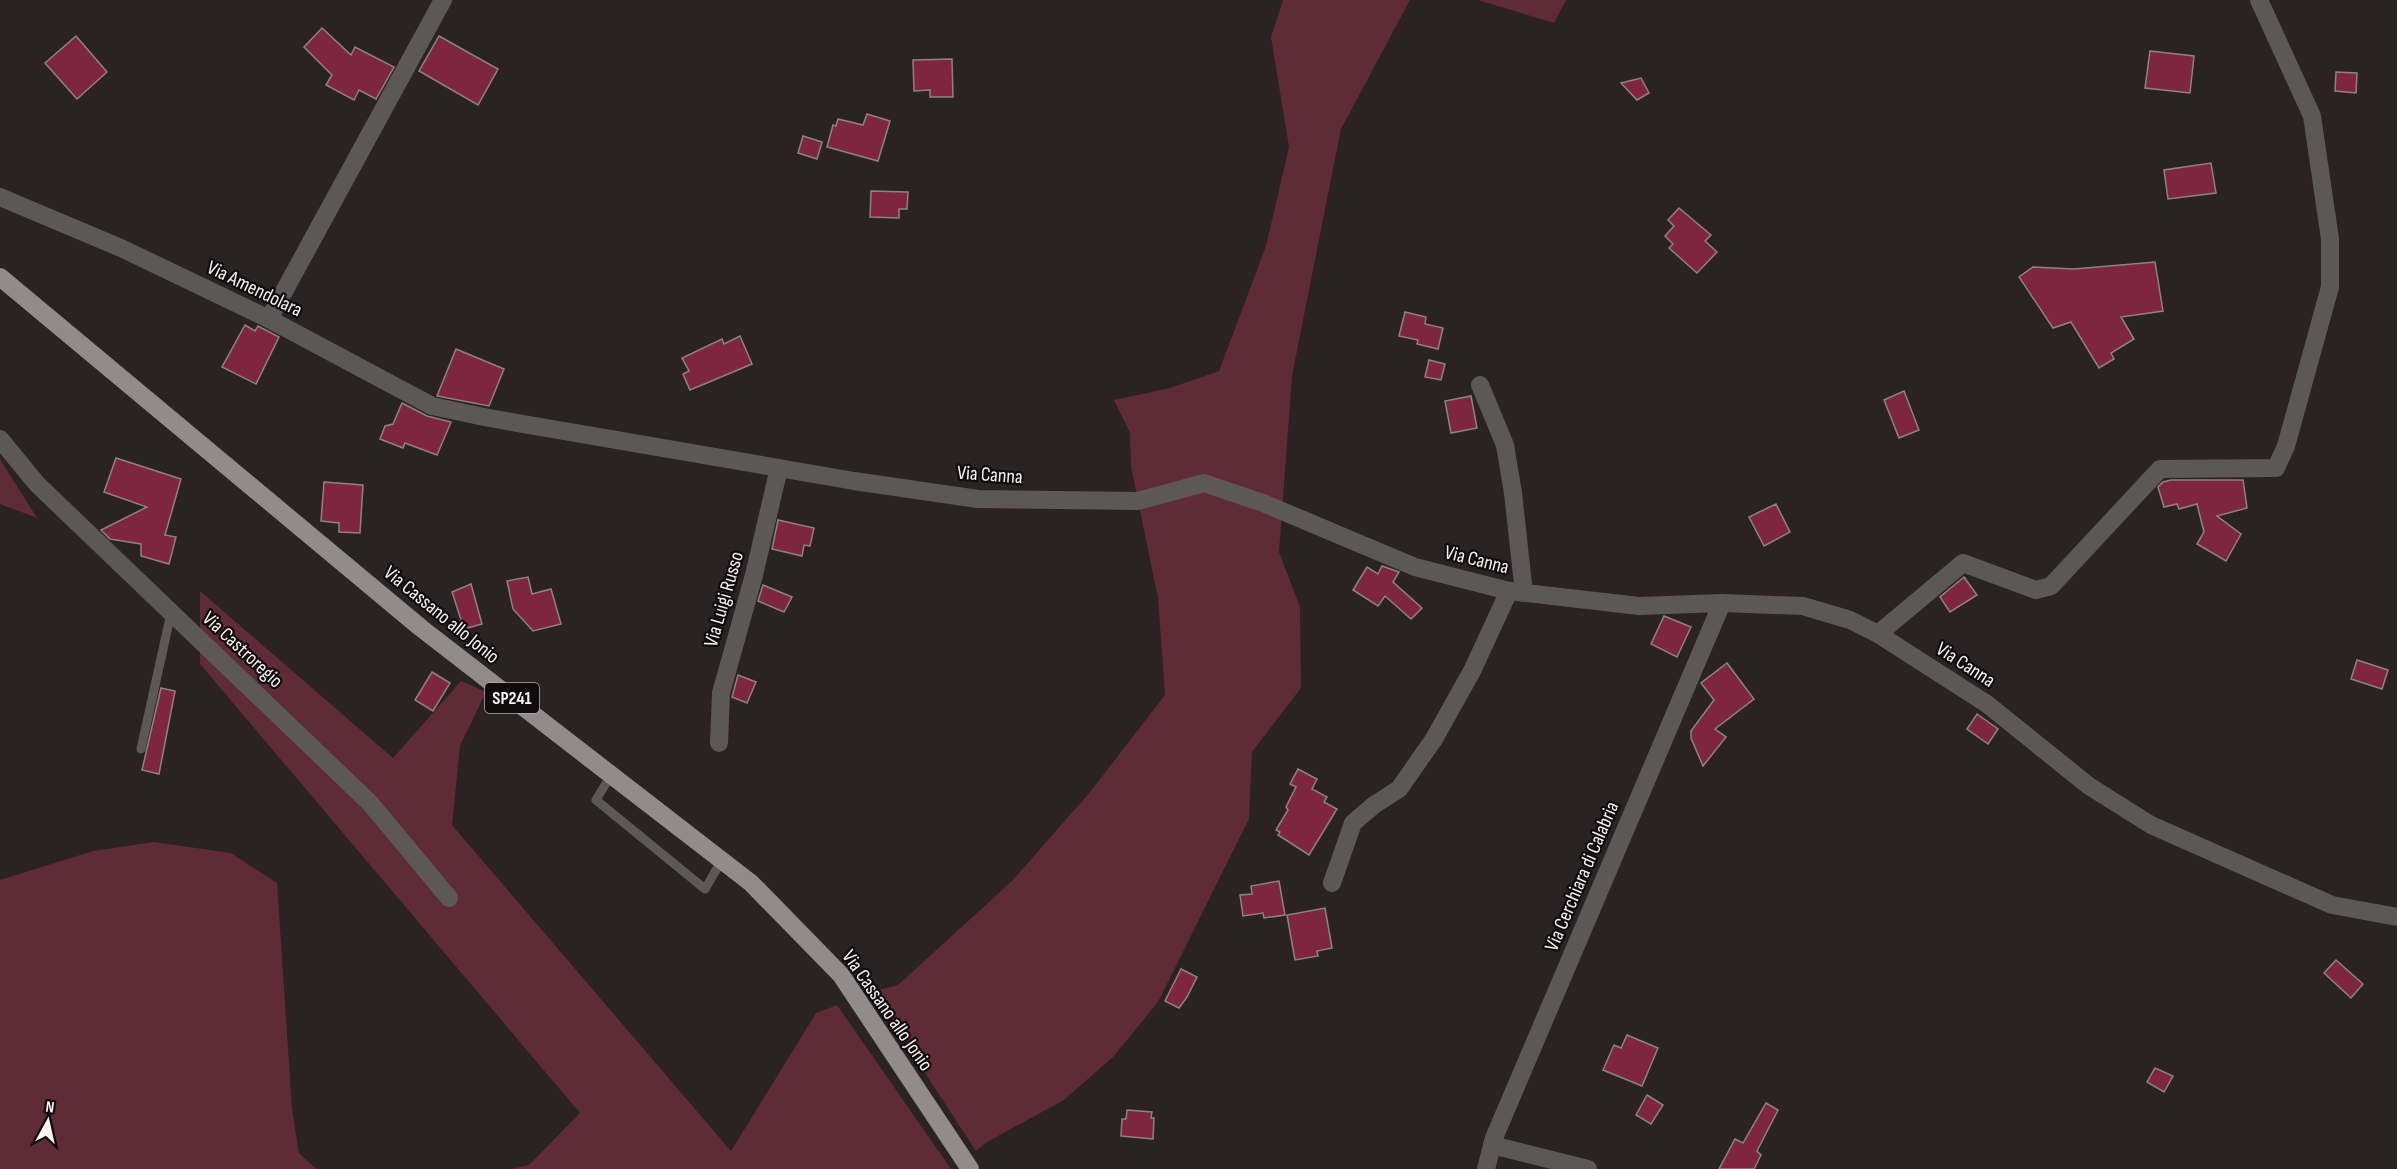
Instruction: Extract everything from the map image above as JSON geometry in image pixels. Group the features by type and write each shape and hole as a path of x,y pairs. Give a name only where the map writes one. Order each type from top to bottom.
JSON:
{"main road":[{"name":"Via Cassano allo Jonio","path":"0,277 421,627 752,883 841,975 970,1169"}],"street":[{"path":"269,319 443,0"},
{"path":"1878,634 1963,563 2036,590 2051,586 2160,469 2276,468 2286,446 2330,287 2330,238 2312,116 2259,0"},
{"name":"Via Amendolara","path":"0,197 121,248 269,319 432,405 489,418"},
{"path":"1332,883 1353,823 1374,805 1399,789 1434,739 1517,592 1514,493 1505,445 1480,385"},
{"name":"Via Canna","path":"489,418 854,481 978,499 1138,501 1204,483 1263,503 1414,567 1517,592 1639,606 1722,603 1803,606 1850,620 1878,634 1987,704 2089,786 2151,825 2332,904 2397,917"},
{"name":"Via Castroregio","path":"0,439 37,484 370,803 449,898"},
{"name":"Via Luigi Russo","path":"719,743 721,693 754,575 779,468"},
{"name":"Via Cerchiara di Calabria","path":"1486,1169 1492,1145 1722,603"},
{"path":"1492,1145 1588,1169"}],"lane":[{"path":"141,749 171,613"},
{"path":"611,775 596,800 705,889 722,860"}],"shaded area":[{"path":"1283,0 1410,0 1341,129 1292,376 1279,552 1300,607 1301,688 1252,752 1249,819 1158,1002 1114,1056 1064,1100 987,1142 976,1151 872,992 898,985 1012,881 1090,792 1165,695 1158,598 1131,467 1130,433 1114,400 1170,388 1219,371 1266,246 1289,147 1271,37"},
{"path":"1478,0 1566,0 1554,23"},
{"path":"0,459 37,518 0,504"},
{"path":"200,591 393,758 461,681 486,692 460,746 452,825 731,1151 816,1013 837,1005 951,1169 511,1169 529,1165 580,1113 200,664"},
{"path":"154,842 231,853 277,883 292,1109 299,1153 316,1169 0,1169 0,880 93,851"}],"building":[{"path":"322,28 351,55 355,47 394,67 376,99 359,90 354,100 326,85 332,75 304,47"},
{"path":"76,36 107,72 77,99 45,63"},
{"path":"439,36 498,69 478,105 419,71"},
{"path":"2150,51 2194,56 2190,93 2145,88"},
{"path":"952,59 953,97 930,97 930,90 914,91 913,60"},
{"path":"2336,72 2357,73 2356,93 2335,91"},
{"path":"1641,78 1649,93 1637,100 1621,83"},
{"path":"867,114 890,121 878,161 827,147 833,125 836,126 838,119 863,125"},
{"path":"803,136 822,142 817,159 798,153"},
{"path":"2211,163 2216,193 2168,199 2164,170"},
{"path":"871,191 908,192 907,209 899,209 899,218 870,217"},
{"path":"1679,208 1711,235 1705,241 1717,252 1697,273 1669,248 1673,244 1665,236 1674,226 1668,220"},
{"path":"2155,262 2163,311 2121,317 2134,339 2111,353 2114,359 2099,368 2071,322 2053,328 2019,277 2033,267 2074,269"},
{"path":"1405,312 1426,317 1425,324 1443,328 1438,349 1417,344 1418,340 1399,336"},
{"path":"245,325 255,331 258,326 279,337 256,384 222,367"},
{"path":"740,336 752,364 690,390 683,374 689,371 682,358 722,339 724,344"},
{"path":"456,349 504,369 489,406 437,396"},
{"path":"1429,360 1445,364 1441,380 1425,377"},
{"path":"1904,391 1919,430 1899,438 1884,400"},
{"path":"1471,396 1477,428 1451,433 1445,401"},
{"path":"402,403 427,416 451,422 437,455 405,443 403,448 380,439 385,426 393,424"},
{"path":"116,458 181,479 165,535 176,537 169,564 141,556 141,544 110,539 101,530 147,507 104,492"},
{"path":"2243,480 2247,508 2217,516 2241,534 2226,561 2197,544 2204,532 2197,504 2179,509 2177,504 2164,507 2158,487 2163,482"},
{"path":"324,482 363,485 360,533 339,532 339,523 321,521"},
{"path":"1776,504 1790,532 1764,546 1749,517"},
{"path":"778,520 814,528 810,546 804,545 802,556 772,549"},
{"path":"1382,566 1399,572 1393,582 1422,608 1411,619 1385,596 1378,606 1353,590 1367,567 1378,574"},
{"path":"528,577 532,594 551,589 561,624 533,631 513,609 507,581"},
{"path":"1964,577 1977,595 1950,612 1940,597"},
{"path":"471,584 482,624 464,629 452,592"},
{"path":"763,585 792,597 784,612 758,601"},
{"path":"1664,616 1691,627 1677,657 1651,644"},
{"path":"2357,660 2388,670 2382,689 2351,679"},
{"path":"1727,663 1754,699 1715,729 1726,737 1703,766 1691,738 1691,731 1714,700 1701,683"},
{"path":"432,672 450,683 433,711 415,700"},
{"path":"738,675 756,682 747,703 732,697"},
{"path":"161,688 175,691 159,774 142,770"},
{"path":"1977,714 1998,729 1988,744 1967,729"},
{"path":"1298,769 1317,779 1312,789 1327,797 1324,802 1337,809 1309,855 1278,835 1280,832 1276,830 1288,810 1286,807 1296,787 1290,784"},
{"path":"1279,881 1285,915 1264,918 1263,913 1243,916 1240,895 1252,894 1251,886"},
{"path":"1325,908 1332,948 1317,951 1318,956 1295,960 1287,915"},
{"path":"2336,960 2363,984 2351,998 2324,973"},
{"path":"1181,969 1197,977 1179,1008 1165,1001"},
{"path":"1627,1035 1658,1048 1642,1086 1603,1070 1614,1045 1621,1048"},
{"path":"2155,1068 2173,1076 2164,1092 2147,1082"},
{"path":"1647,1095 1663,1105 1651,1124 1636,1115"},
{"path":"1766,1103 1778,1110 1757,1151 1761,1155 1754,1169 1719,1169 1735,1139 1743,1143"},
{"path":"1127,1110 1152,1112 1153,1139 1121,1136 1122,1119 1126,1119"}]}
